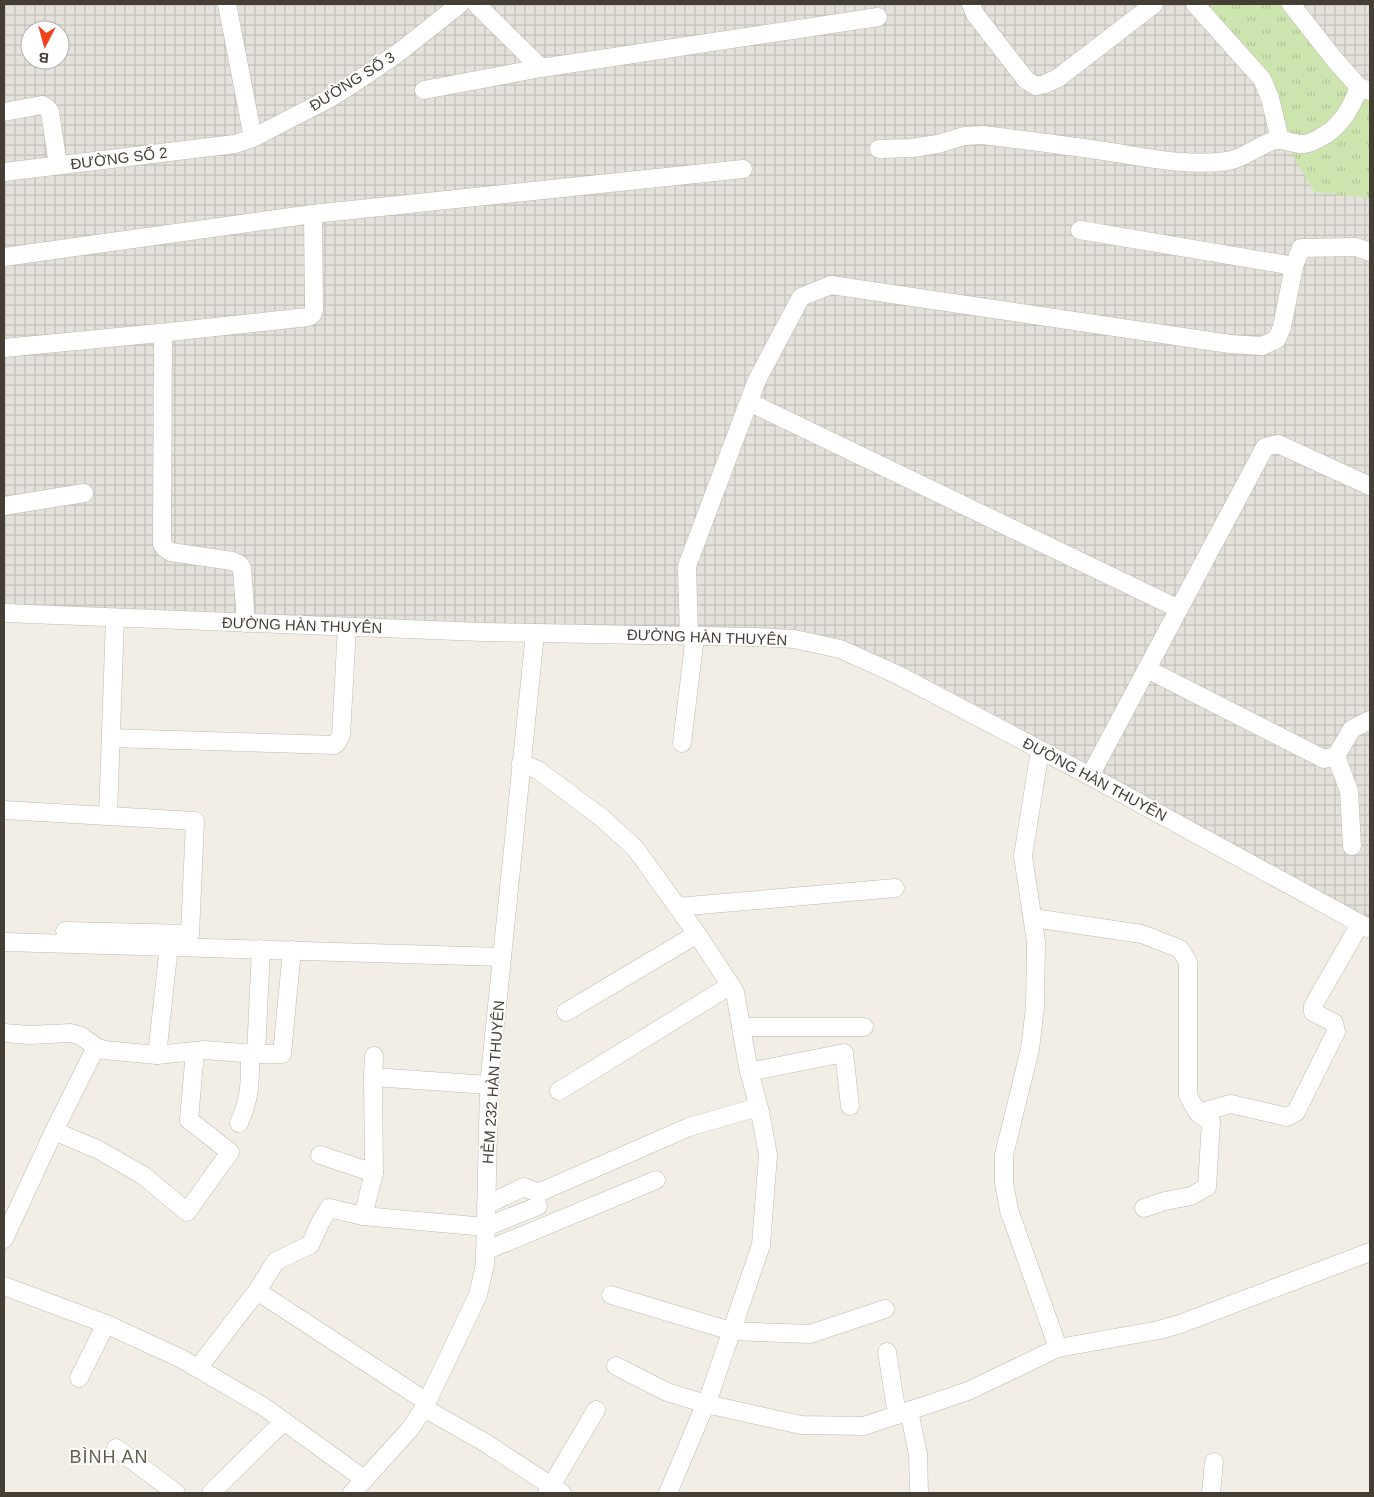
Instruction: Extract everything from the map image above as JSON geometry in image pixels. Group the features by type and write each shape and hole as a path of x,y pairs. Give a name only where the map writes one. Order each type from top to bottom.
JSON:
{"street":[{"path":"227,4 253,138"},
{"name":"ĐƯỜNG SỐ 3","path":"235,144 253,138 334,96 398,53 460,4"},
{"path":"476,4 541,68"},
{"path":"971,4 975,14 1026,80 1036,86 1058,78 1154,4"},
{"path":"1195,4 1262,79 1270,98 1280,140"},
{"path":"879,149 912,148 938,144 964,136 983,135 1105,151 1139,158 1188,162 1230,161 1268,143 1280,140 1304,144 1327,134 1344,117 1365,89 1334,58 1291,4"},
{"path":"424,90 541,68 878,17"},
{"path":"4,112 42,105 47,108 50,112 58,165"},
{"name":"ĐƯỜNG SỐ 2","path":"4,172 235,144"},
{"path":"4,257 312,214 743,169"},
{"path":"4,348 308,317 314,310 312,214"},
{"path":"1080,230 1294,266"},
{"path":"682,743 692,636 687,566 757,380 801,297 831,285 1230,344 1262,346 1276,338 1282,327 1294,266 1301,248 1356,247 1370,252"},
{"path":"163,333 162,544 171,552 232,561 239,564 242,568 246,623"},
{"path":"749,402 1179,609"},
{"path":"1090,776 1265,447 1278,444 1370,486"},
{"path":"4,506 84,493"},
{"name":"ĐƯỜNG HÀN THUYÊN","path":"4,613 347,627 794,639 840,649 898,675 1090,776 1365,927"},
{"path":"108,816 115,618"},
{"path":"111,738 334,745 341,734 347,627"},
{"name":"HẺM 232 HÀN THUYÊN","path":"352,1493 410,1429 425,1405 478,1294 485,1264 490,1085 535,633"},
{"path":"1147,669 1324,759 1336,756 1352,729 1370,720"},
{"path":"1040,750 1023,856 1036,942 1034,1007 1030,1049 1004,1155 1004,1183 1009,1210 1058,1348"},
{"path":"1336,756 1350,791 1352,846"},
{"path":"521,763 538,770 602,818 635,848 731,985 735,992 749,1072 768,1155 761,1245 706,1404 668,1493"},
{"path":"4,810 195,820 190,934 4,930"},
{"path":"677,907 895,888"},
{"path":"1033,918 1142,934 1180,950 1188,962 1188,1096 1198,1113 1211,1122 1207,1187 1191,1196 1164,1201 1144,1208"},
{"path":"1198,1113 1231,1104 1287,1117 1296,1112 1336,1032 1334,1023 1313,1012 1313,1006 1365,927"},
{"path":"566,1012 697,934"},
{"path":"4,942 502,957"},
{"path":"157,1055 168,946"},
{"path":"239,1123 246,1107 250,1088 261,949"},
{"path":"4,1033 29,1035 71,1033 81,1036 96,1047 104,1050 157,1055 195,1051 282,1054 292,950"},
{"path":"559,1091 731,985"},
{"path":"741,1028 864,1026"},
{"path":"4,1239 96,1047"},
{"path":"54,1132 99,1150 144,1176 187,1212 230,1152 190,1120 195,1051"},
{"path":"749,1072 844,1053 850,1106"},
{"path":"363,1216 374,1174 372,1077 374,1056"},
{"path":"372,1077 490,1085"},
{"path":"486,1204 524,1187 538,1194 690,1127 758,1107"},
{"path":"320,1155 374,1174"},
{"path":"485,1251 656,1180"},
{"path":"198,1368 257,1291 276,1261 310,1245 329,1208 363,1216 486,1227 538,1206"},
{"path":"616,1366 667,1392 706,1404 801,1425 864,1426 968,1391 1058,1348 1159,1330 1180,1324 1370,1252"},
{"path":"4,1286 106,1324 182,1358 284,1421 364,1478"},
{"path":"257,1291 425,1405 484,1442 553,1491 596,1410"},
{"path":"612,1295 731,1331 810,1334 886,1309"},
{"path":"79,1378 106,1324"},
{"path":"887,1352 903,1413 918,1454 919,1493"},
{"path":"211,1493 284,1421"},
{"path":"116,1448 176,1493"},
{"path":"1211,1493 1214,1462"}],"shaded area":[{"path":"4,4 1199,4 1236,44 1314,192 1370,198 1370,919 1091,766 904,667 843,640 798,630 759,628 482,623 4,604"},
{"path":"1286,4 1370,4 1370,95"}],"green space":[{"path":"1199,4 1286,4 1370,95 1370,198 1314,192 1282,137 1273,97"}],"district":[{"name":"BÌNH AN","path":"109,1457"}]}
